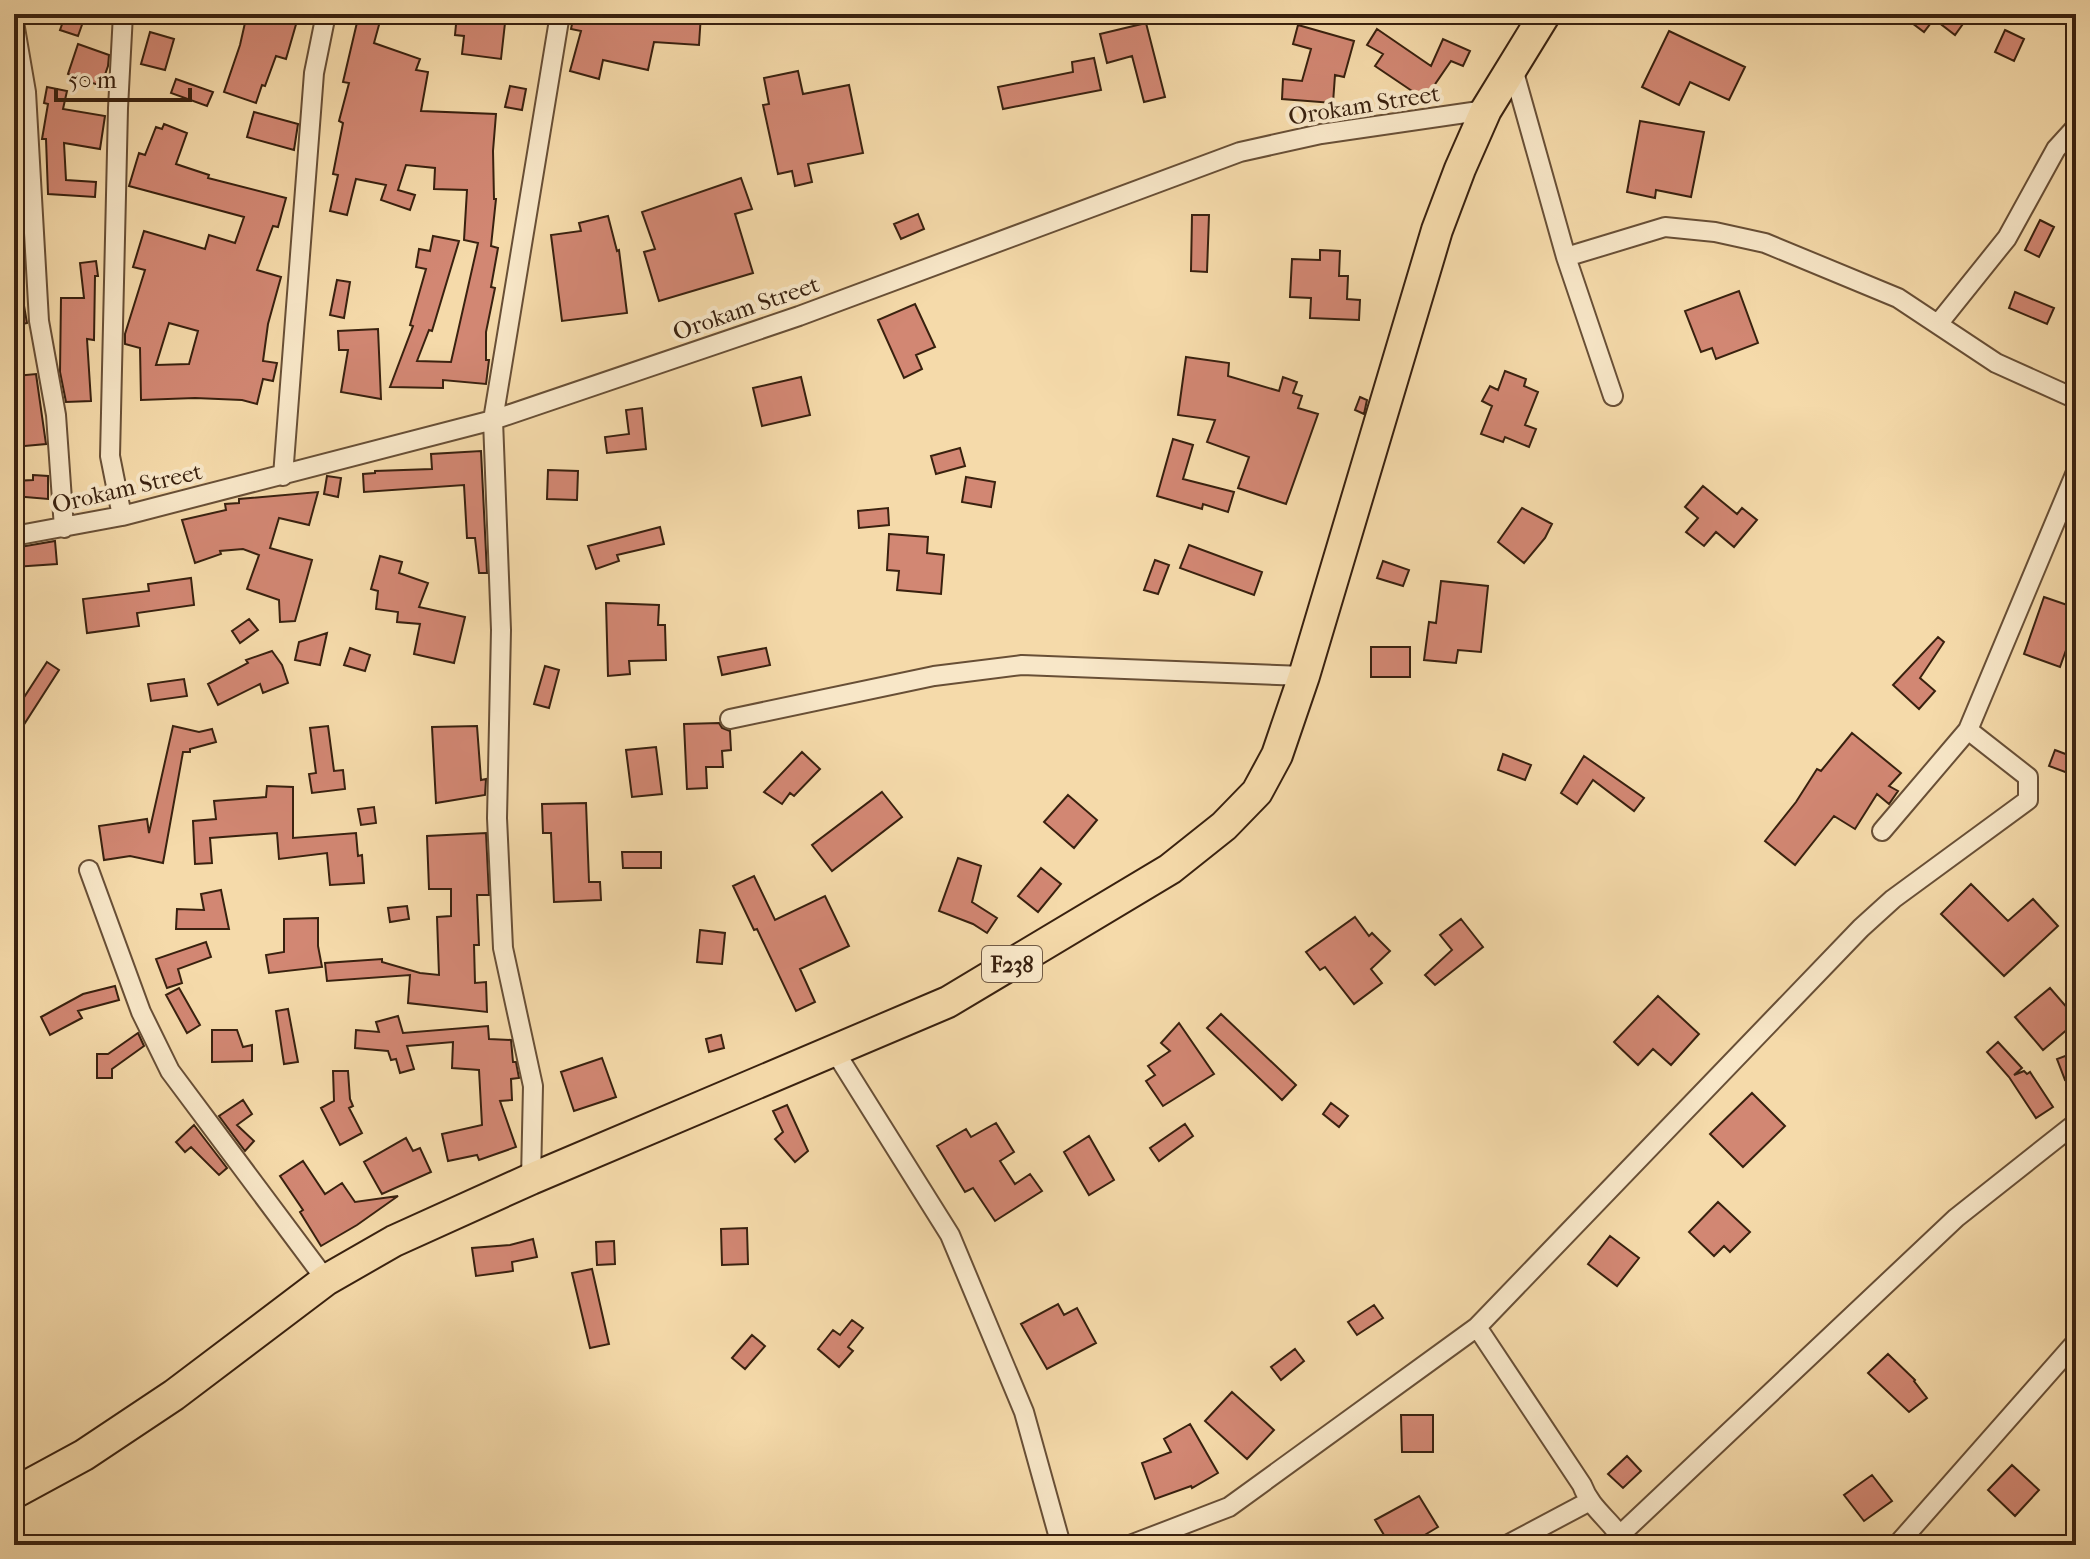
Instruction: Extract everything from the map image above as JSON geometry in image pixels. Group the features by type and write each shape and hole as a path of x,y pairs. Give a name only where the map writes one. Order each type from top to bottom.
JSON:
{"main road":[{"name":"F238","path":"14,1493 84,1455 174,1395 326,1280 394,1241 531,1179 948,1002 1170,869 1214,835 1257,792 1277,755 1304,676 1437,230 1486,110 1545,14"}],"street":[{"path":"122,516 110,456 123,14"},
{"path":"283,476 314,73 326,14"},
{"path":"531,1179 533,1086 503,948 497,818 501,630 493,420 560,14"},
{"path":"14,22 26,92 39,321 56,415 64,528"},
{"path":"1512,65 1566,257 1613,396"},
{"name":"Orokam Street","path":"14,536 122,516 493,420 799,316 1240,152 1321,134 1486,110"},
{"path":"1938,324 2007,238 2056,149 2076,127"},
{"path":"1566,257 1665,227 1715,232 1765,243 1898,298 1996,363 2076,399"},
{"path":"1882,831 1968,730 2076,472"},
{"path":"730,719 934,676 1022,665 1304,676"},
{"path":"1130,1545 1229,1507 1477,1327 1861,928 1893,899 2028,800 2028,777 1968,730"},
{"path":"89,870 141,1012 170,1071 326,1280"},
{"path":"834,1050 950,1235 1024,1412 1061,1545"},
{"path":"1477,1327 1582,1485 1588,1502 1623,1540 1956,1218 2076,1123"},
{"path":"1897,1545 2076,1342"},
{"path":"1507,1545 1588,1502"}],"building":[{"path":"247,14 299,14 286,59 276,56 256,103 224,92"},
{"path":"359,14 382,14 374,43 420,59 416,70 428,72 421,111 496,114 493,151 496,199 491,246 498,248 491,287 495,288 486,332 486,360 489,360 486,384 443,380 443,388 390,387 413,326 410,325 426,269 416,267 419,249 430,251 433,236 459,241 432,331 429,330 417,361 451,362 478,243 464,240 467,190 434,189 435,168 406,165 398,190 415,195 410,210 381,200 386,185 356,179 347,215 330,211 338,175 333,174 343,123 339,121 349,83 343,82"},
{"path":"457,14 506,14 501,59 462,54 464,36 455,35"},
{"path":"574,14 701,14 699,45 654,42 648,70 603,60 599,79 570,71 581,31 571,29"},
{"path":"1900,14 1970,14 1955,35 1934,19 1924,32"},
{"path":"65,16 83,22 78,36 60,30"},
{"path":"1146,23 1165,97 1144,102 1132,56 1107,63 1100,34"},
{"path":"1298,25 1354,41 1344,77 1335,75 1333,103 1282,99 1283,79 1302,81 1311,49 1293,44"},
{"path":"1377,29 1431,66 1443,39 1470,51 1463,66 1451,61 1422,103 1416,99 1418,95 1375,66 1383,54 1367,45"},
{"path":"2005,30 2024,39 2014,61 1995,52"},
{"path":"1669,31 1745,67 1729,100 1690,82 1679,105 1642,87"},
{"path":"150,32 174,39 165,70 141,64"},
{"path":"78,44 109,55 101,86 68,74"},
{"path":"1094,58 1101,90 1003,109 998,87 1073,72 1072,62"},
{"path":"798,71 803,94 849,85 863,153 808,164 812,182 795,186 792,171 778,174 763,105 769,104 764,78"},
{"path":"176,79 213,92 207,106 171,93"},
{"path":"510,86 526,89 522,110 505,107"},
{"path":"47,87 67,91 63,109 105,116 100,149 64,143 66,180 96,182 95,197 48,194 46,139 42,139 48,104 44,103"},
{"path":"254,112 298,124 294,150 247,137"},
{"path":"1640,121 1704,132 1691,197 1656,190 1655,198 1627,192"},
{"path":"164,124 187,133 176,164 209,175 208,178 286,198 278,227 273,226 257,270 281,277 268,324 263,361 277,363 273,381 263,379 257,404 242,400 195,398 141,400 140,348 125,344 125,334 145,270 133,267 144,231 205,249 209,235 235,243 244,217 129,186 139,153 145,155 156,127 162,129","holes":["169,323 198,331 189,364 156,365"]},
{"path":"741,178 752,209 735,214 753,273 659,301 644,252 655,249 642,212"},
{"path":"918,214 924,229 901,239 894,224"},
{"path":"1192,215 1209,215 1207,272 1191,271"},
{"path":"608,216 619,250 627,313 562,321 551,235 581,231 579,223"},
{"path":"2040,220 2054,227 2039,257 2025,250"},
{"path":"1320,250 1340,251 1339,276 1348,276 1347,299 1360,300 1359,320 1310,318 1311,298 1290,297 1292,259 1320,260"},
{"path":"96,261 94,340 87,339 91,401 66,402 60,372 61,298 84,298 80,263"},
{"path":"337,280 350,282 344,318 330,315"},
{"path":"20,283 27,323 14,326 14,284"},
{"path":"1739,291 1758,343 1716,359 1712,348 1701,352 1685,311"},
{"path":"2015,292 2054,308 2047,324 2009,308"},
{"path":"915,304 935,347 916,355 922,369 904,378 878,320"},
{"path":"378,329 381,399 341,392 348,350 339,350 338,331"},
{"path":"1186,357 1229,363 1228,376 1279,391 1283,377 1297,382 1293,393 1302,396 1298,408 1318,414 1286,504 1238,488 1249,457 1207,442 1215,420 1178,415"},
{"path":"1505,371 1526,379 1524,386 1538,392 1525,425 1536,429 1529,447 1505,437 1503,442 1481,434 1492,406 1482,401 1490,386 1498,390"},
{"path":"36,374 46,444 14,447 14,406 18,405 16,376"},
{"path":"801,377 810,415 762,426 753,388"},
{"path":"1360,397 1367,400 1364,414 1355,410"},
{"path":"642,408 646,449 607,453 605,437 629,434 626,410"},
{"path":"1173,439 1193,445 1183,479 1234,492 1228,512 1203,504 1202,509 1157,496"},
{"path":"960,448 965,466 936,474 931,456"},
{"path":"481,451 487,573 479,573 475,538 467,538 464,485 364,492 363,474 432,469 431,454"},
{"path":"548,470 578,471 577,500 547,499"},
{"path":"33,475 48,476 48,499 14,496 14,481 33,480"},
{"path":"327,476 341,478 338,497 324,494"},
{"path":"966,477 995,482 991,507 962,502"},
{"path":"1703,486 1737,514 1742,508 1757,520 1734,547 1716,532 1704,546 1686,532 1698,518 1685,507"},
{"path":"318,492 309,525 279,518 270,548 312,560 295,621 280,622 279,600 247,589 259,555 243,549 220,551 221,554 195,563 182,520 226,510 225,504 239,503 239,499"},
{"path":"888,508 889,525 859,528 858,511"},
{"path":"1522,508 1552,524 1545,538 1524,563 1498,542"},
{"path":"660,527 664,544 617,555 619,561 596,569 588,546"},
{"path":"889,534 928,537 927,553 944,555 941,594 897,590 899,571 887,570"},
{"path":"55,541 57,564 14,567 14,548"},
{"path":"1189,545 1262,572 1254,595 1180,568"},
{"path":"380,556 402,562 399,573 428,583 419,607 465,617 454,663 414,654 420,624 397,622 398,612 376,609 378,591 371,589"},
{"path":"1155,560 1169,565 1158,594 1144,590"},
{"path":"1383,561 1409,570 1403,586 1377,578"},
{"path":"191,578 194,605 137,613 139,626 87,633 83,599 149,591 148,584"},
{"path":"1441,581 1488,586 1481,652 1458,650 1456,663 1424,660 1429,622 1436,623"},
{"path":"2044,597 2076,608 2076,622 2060,667 2024,654"},
{"path":"606,603 659,605 658,625 665,625 666,660 629,661 630,674 608,676"},
{"path":"249,619 258,630 240,643 232,631"},
{"path":"327,633 320,665 295,660 299,642"},
{"path":"1938,637 1944,642 1920,678 1935,691 1919,709 1893,685"},
{"path":"1371,647 1410,647 1410,677 1371,677"},
{"path":"350,648 370,655 365,671 344,665"},
{"path":"766,648 770,665 722,675 718,657"},
{"path":"272,651 282,665 288,683 263,693 260,684 218,705 208,684 248,663 246,660"},
{"path":"47,662 59,670 14,740 14,701 19,705"},
{"path":"545,666 559,670 549,708 534,704"},
{"path":"184,679 187,696 151,701 148,684"},
{"path":"719,723 730,731 731,750 722,751 723,767 706,767 707,788 687,789 684,724"},
{"path":"173,726 199,732 212,729 216,742 183,752 163,863 130,856 104,860 99,826 147,819 149,833"},
{"path":"328,726 334,771 343,770 345,789 312,793 309,774 316,773 310,728"},
{"path":"477,726 481,780 486,779 485,795 436,803 432,727"},
{"path":"1852,733 1901,773 1889,786 1898,791 1889,804 1877,794 1855,829 1834,816 1795,865 1765,841 1817,769 1821,771"},
{"path":"656,747 662,794 632,797 626,750"},
{"path":"2055,750 2076,758 2076,776 2049,766"},
{"path":"802,752 820,769 794,796 790,793 782,804 764,792"},
{"path":"1503,754 1531,765 1525,780 1498,770"},
{"path":"1584,756 1644,798 1634,811 1593,780 1577,804 1561,793"},
{"path":"267,786 293,787 293,838 356,833 358,856 362,855 364,883 330,885 327,853 279,859 277,833 210,838 212,863 195,864 193,821 216,819 214,801 266,797"},
{"path":"882,792 902,817 832,871 812,845"},
{"path":"1068,795 1097,820 1074,848 1044,822"},
{"path":"586,803 589,882 600,882 601,900 554,902 551,833 543,833 542,804"},
{"path":"374,807 376,823 361,825 358,809"},
{"path":"486,833 489,895 477,895 479,945 474,945 475,983 486,982 487,1012 408,1003 410,975 327,981 325,963 382,959 382,962 420,973 439,975 437,917 451,916 451,889 429,889 427,836"},
{"path":"622,852 661,852 661,868 623,868"},
{"path":"958,858 981,866 972,902 997,918 987,933 939,911"},
{"path":"1041,868 1061,884 1038,912 1018,896"},
{"path":"754,876 775,920 825,896 849,946 800,969 815,1002 796,1011 733,886"},
{"path":"1971,884 2008,921 2033,899 2058,926 2004,976 1941,914"},
{"path":"221,890 229,929 176,929 177,909 204,910 201,894"},
{"path":"407,906 409,919 390,922 388,908"},
{"path":"1355,917 1369,936 1372,933 1390,951 1371,969 1382,983 1354,1004 1325,967 1320,970 1306,952"},
{"path":"318,918 322,967 269,973 266,955 284,952 284,919"},
{"path":"1461,919 1483,947 1435,985 1425,975 1452,950 1440,935"},
{"path":"700,930 725,933 722,964 697,962"},
{"path":"206,942 211,957 178,969 182,983 167,988 156,959"},
{"path":"115,986 119,1000 78,1011 82,1018 50,1035 41,1017 83,994"},
{"path":"179,988 200,1025 187,1033 166,995"},
{"path":"2050,988 2076,1018 2076,1022 2043,1050 2015,1017"},
{"path":"1658,996 1699,1034 1671,1065 1653,1049 1638,1065 1614,1042"},
{"path":"288,1009 298,1062 284,1064 276,1011"},
{"path":"1221,1014 1296,1085 1282,1100 1207,1028"},
{"path":"398,1016 403,1033 488,1026 489,1039 511,1040 513,1062 516,1062 519,1078 511,1079 512,1100 500,1101 516,1147 479,1160 477,1155 448,1161 442,1134 482,1125 479,1070 452,1068 453,1042 407,1046 414,1069 400,1073 396,1059 391,1060 388,1051 355,1048 356,1030 379,1032 376,1022"},
{"path":"1179,1023 1214,1074 1163,1106 1146,1081 1155,1075 1148,1066 1170,1051 1161,1043"},
{"path":"212,1030 237,1030 243,1047 252,1045 252,1061 212,1062"},
{"path":"138,1033 144,1046 112,1069 112,1078 97,1078 97,1054 108,1054"},
{"path":"721,1035 724,1048 709,1052 706,1039"},
{"path":"1998,1042 2022,1068 2014,1075 2030,1072 2053,1107 2036,1118 2009,1077 1987,1052"},
{"path":"2076,1052 2076,1076 2065,1080 2057,1059"},
{"path":"602,1058 616,1097 574,1111 561,1072"},
{"path":"333,1071 348,1071 353,1106 349,1108 362,1133 340,1145 321,1108 334,1101"},
{"path":"1752,1093 1785,1126 1743,1167 1710,1134"},
{"path":"243,1100 252,1114 237,1125 254,1141 245,1151 219,1116"},
{"path":"1331,1103 1348,1116 1339,1127 1323,1114"},
{"path":"787,1105 808,1151 795,1162 775,1139 783,1132 773,1111"},
{"path":"996,1123 1014,1152 1000,1161 1015,1184 1030,1174 1042,1191 995,1221 973,1188 965,1192 937,1146 966,1129 971,1137"},
{"path":"1185,1124 1193,1136 1159,1161 1150,1148"},
{"path":"194,1125 227,1168 219,1175 191,1147 185,1152 176,1142"},
{"path":"1089,1136 1114,1180 1089,1195 1064,1152"},
{"path":"406,1138 413,1151 420,1148 431,1172 382,1194 364,1162"},
{"path":"303,1161 325,1194 342,1183 355,1202 398,1196 321,1246 300,1212 303,1210 280,1176"},
{"path":"1718,1202 1750,1232 1730,1252 1724,1246 1714,1256 1689,1232"},
{"path":"747,1228 748,1264 722,1265 721,1229"},
{"path":"1610,1236 1639,1258 1617,1286 1588,1264"},
{"path":"533,1239 537,1257 512,1262 513,1271 476,1276 472,1248 510,1245"},
{"path":"614,1241 615,1264 597,1265 596,1242"},
{"path":"592,1269 609,1344 590,1348 572,1273"},
{"path":"1058,1304 1064,1315 1077,1308 1096,1343 1047,1369 1021,1324"},
{"path":"1374,1305 1383,1318 1357,1335 1348,1322"},
{"path":"852,1320 863,1328 848,1347 853,1351 839,1367 818,1349 833,1330 840,1335"},
{"path":"752,1335 765,1346 745,1369 732,1358"},
{"path":"1295,1349 1304,1361 1281,1380 1271,1367"},
{"path":"1888,1354 1915,1380 1927,1398 1909,1412 1868,1373"},
{"path":"1232,1392 1274,1430 1247,1459 1205,1421"},
{"path":"1401,1415 1433,1415 1433,1452 1402,1452"},
{"path":"1190,1424 1218,1473 1192,1488 1155,1499 1142,1463 1171,1452 1164,1439"},
{"path":"1627,1456 1641,1471 1623,1488 1608,1474"},
{"path":"2012,1465 2039,1490 2015,1516 1988,1490"},
{"path":"1872,1475 1892,1501 1864,1521 1844,1495"},
{"path":"1419,1496 1438,1527 1418,1539 1422,1545 1390,1545 1375,1520"}]}
